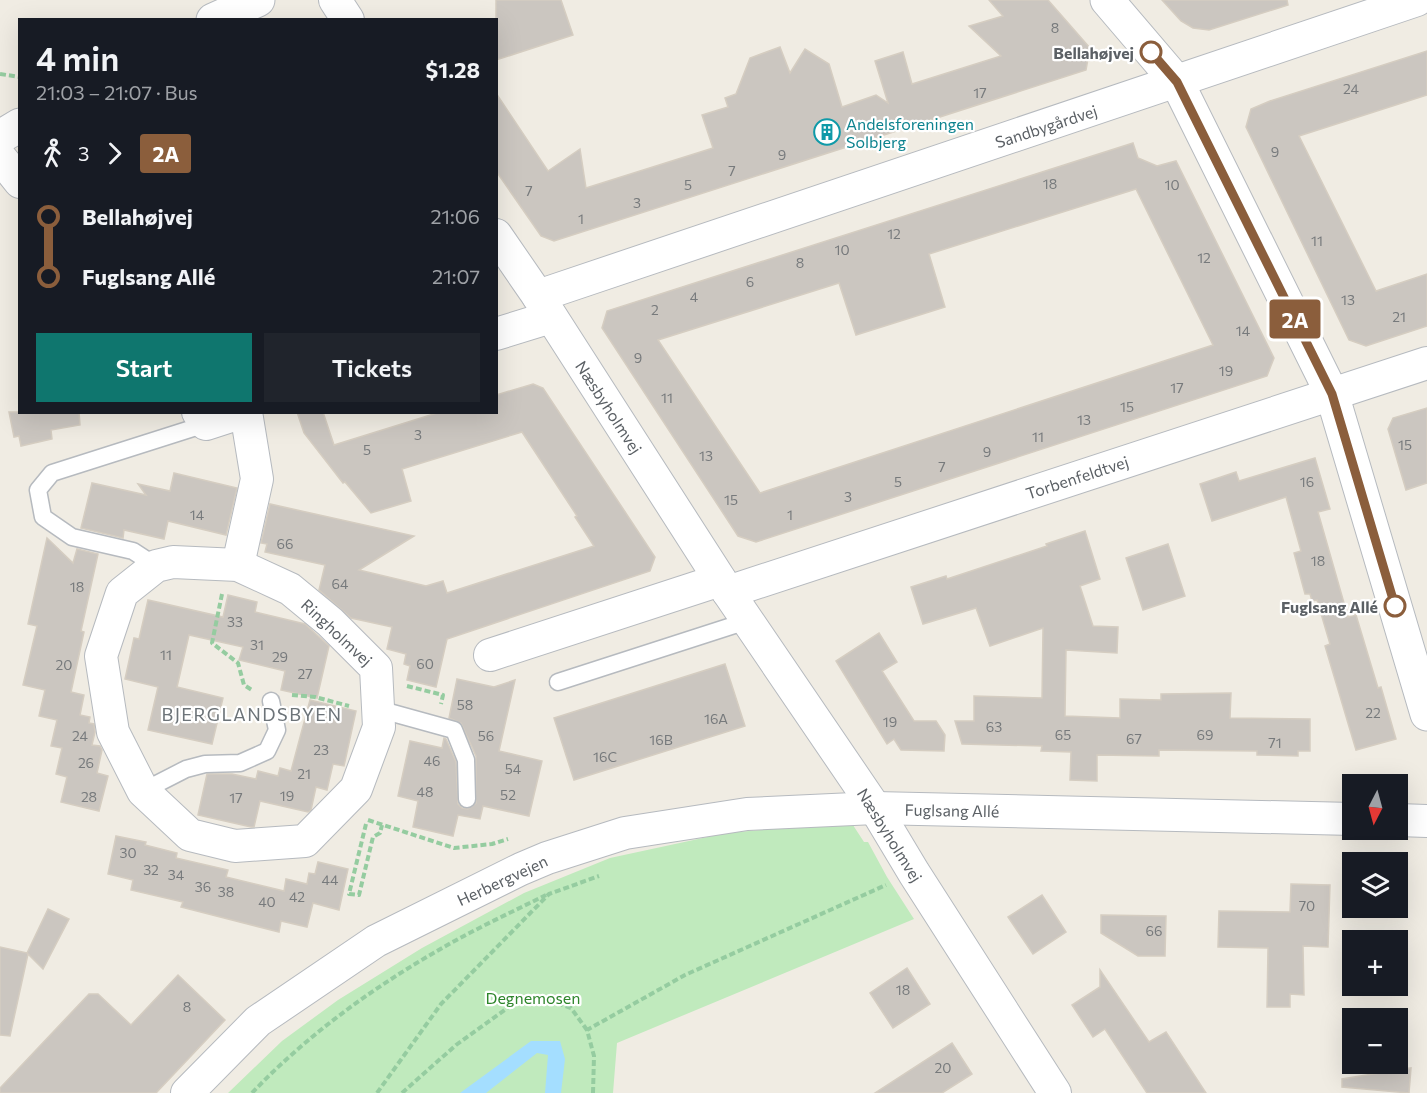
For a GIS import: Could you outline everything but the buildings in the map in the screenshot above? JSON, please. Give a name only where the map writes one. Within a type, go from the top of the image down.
[{"type":"street","points":[[218,18],[258,0]]},
{"type":"street","points":[[334,0],[347,18]]},
{"type":"street","points":[[1107,0],[1177,82],[1332,394],[1427,714]]},
{"type":"street","name":"Sandbygårdvej","points":[[545,306],[1177,82],[1417,0]]},
{"type":"street","points":[[0,137],[18,126]]},
{"type":"street","points":[[0,157],[18,180]]},
{"type":"street","name":"Næsbyholmvej","points":[[498,238],[545,306],[747,621],[875,808],[1055,1093]]},
{"type":"street","points":[[498,333],[545,306]]},
{"type":"street","name":"Torbenfeldtvej","points":[[724,586],[1427,363]]},
{"type":"street","points":[[202,418],[231,414]]},
{"type":"street","points":[[238,565],[257,479],[245,414]]},
{"type":"street","name":"Ringholmvej","points":[[173,562],[238,565],[290,589],[330,622],[376,668],[379,727],[356,789],[305,841],[235,846],[190,835],[143,791],[113,732],[101,656],[122,594],[156,566],[173,562]]},
{"type":"street","points":[[490,656],[724,586]]},
{"type":"street","name":"Fuglsang Allé","points":[[875,808],[1342,819]]},
{"type":"street","name":"Herbergvejen","points":[[187,1093],[258,1021],[376,941],[547,858],[625,833],[747,814],[875,808]]},
{"type":"street","points":[[1408,820],[1427,821]]},
{"type":"lane","points":[[156,566],[133,551],[72,537],[43,518],[38,490],[52,473],[202,418]]},
{"type":"lane","points":[[558,682],[747,621]]},
{"type":"lane","points":[[143,791],[186,769],[205,764],[240,763],[267,751],[277,730],[271,701]]},
{"type":"lane","points":[[378,709],[454,730],[466,760],[467,799]]},
{"type":"path","points":[[0,74],[18,77]]},
{"type":"path","points":[[222,593],[212,644],[238,663],[244,685],[271,701]]},
{"type":"path","points":[[315,697],[342,705]]},
{"type":"path","points":[[382,825],[380,833],[373,837],[359,895],[349,894],[367,820],[454,848],[492,844],[523,836],[547,858]]},
{"type":"path","points":[[587,1030],[685,975],[914,873]]},
{"type":"path","points":[[252,1093],[280,1064],[357,1002],[444,947],[549,894],[605,874]]},
{"type":"path","points":[[377,1093],[441,1004],[549,894]]},
{"type":"path","points":[[402,1093],[456,1045],[520,999],[546,999],[571,1008],[587,1030],[594,1056],[592,1093]]},
{"type":"green space","name":"Degnemosen","points":[[851,822],[864,842],[868,842],[914,919],[617,1043],[613,1093],[228,1093],[282,1041],[338,1000],[422,948],[524,893],[610,858],[726,833]]},
{"type":"water","name":"Degnemosen","points":[[531,1041],[560,1041],[565,1059],[561,1093],[545,1093],[548,1055],[537,1053],[486,1093],[460,1093]]},
{"type":"bus line","name":"2A","points":[[1151,52],[1177,82],[1332,394],[1395,606]]},
{"type":"place","name":"Bellahøjvej","points":[[1151,52]]},
{"type":"place","name":"Andelsforeningen Solbjerg","points":[[827,132]]},
{"type":"place","name":"Fuglsang Allé","points":[[1395,606]]},
{"type":"district","name":"BJERGLANDSBYEN","points":[[252,714]]}]
